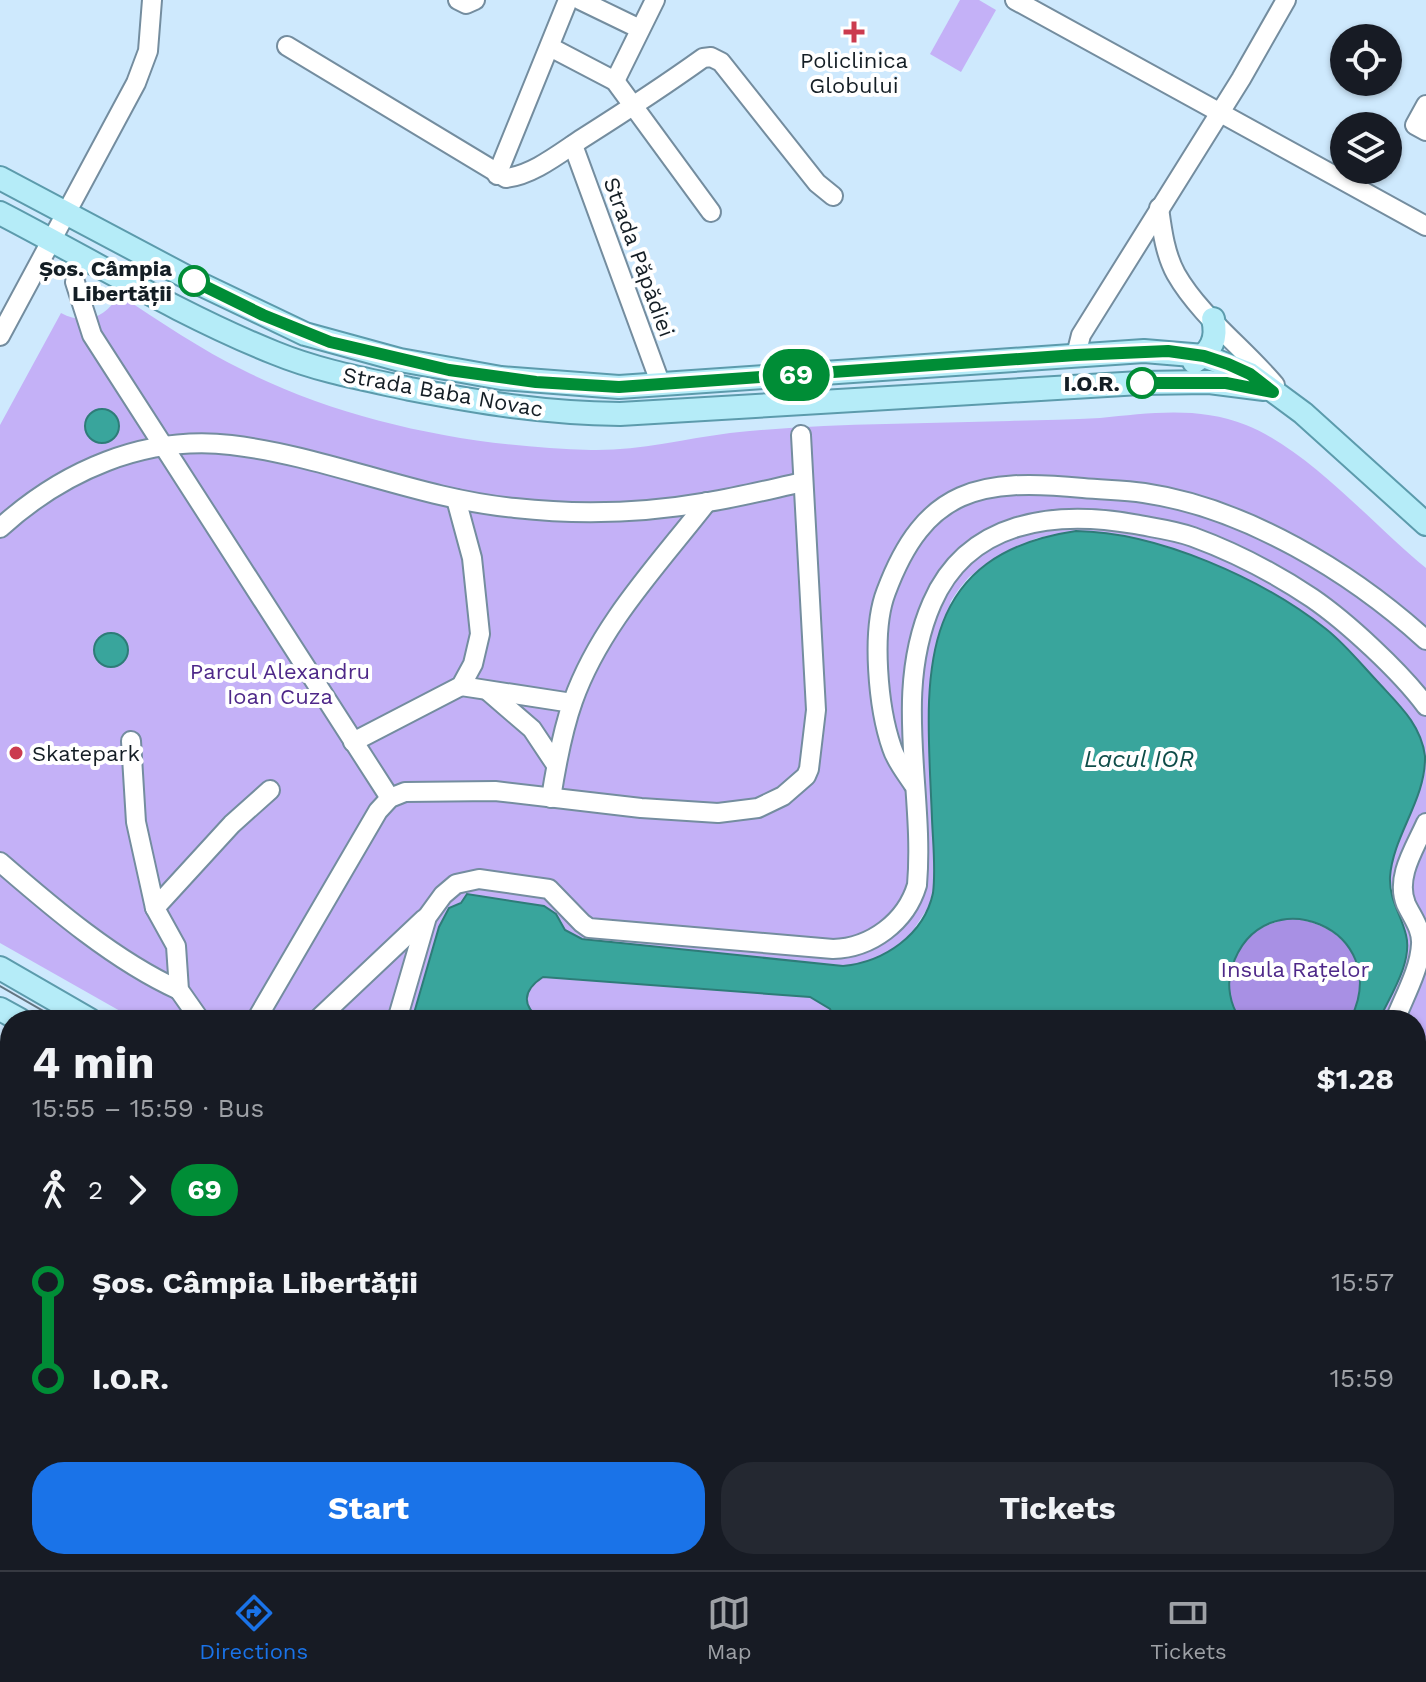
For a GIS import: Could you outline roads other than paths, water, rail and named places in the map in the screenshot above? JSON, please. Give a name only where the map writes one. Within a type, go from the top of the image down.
[{"type":"main road","name":"Strada Baba Novac","points":[[0,178],[250,309],[330,342],[400,360],[501,378],[579,386],[661,385],[1168,351],[1204,356],[1240,369],[1281,396]]},
{"type":"main road","name":"Strada Baba Novac","points":[[0,213],[227,332],[278,354],[362,380],[496,406],[620,414],[1120,384],[1209,382],[1245,385],[1281,396]]},
{"type":"main road","points":[[1120,384],[1165,375],[1204,356],[1215,337],[1213,319]]},
{"type":"main road","points":[[1281,396],[1426,524]]},
{"type":"main road","points":[[0,968],[73,1010]]},
{"type":"street","points":[[0,336],[142,67],[148,51],[152,0]]},
{"type":"street","points":[[458,0],[466,4],[475,0]]},
{"type":"street","points":[[497,175],[568,0]]},
{"type":"street","points":[[580,0],[640,29]]},
{"type":"street","points":[[615,81],[655,0]]},
{"type":"street","points":[[1015,0],[1426,226]]},
{"type":"street","points":[[1076,355],[1081,335],[1286,0]]},
{"type":"street","points":[[287,46],[506,178],[543,163],[633,107],[703,58],[711,57],[721,62],[817,183],[833,196]]},
{"type":"street","points":[[550,47],[615,81],[711,212]]},
{"type":"street","points":[[1421,128],[1426,105]]},
{"type":"street","name":"Strada Păpădiei","points":[[573,145],[661,385]]},
{"type":"street","points":[[1159,208],[1166,246],[1175,272],[1281,396]]},
{"type":"street","points":[[75,282],[92,335],[390,798]]},
{"type":"street","points":[[262,1010],[370,825],[390,798],[405,792],[495,791],[641,808],[718,813],[758,808],[783,796],[806,776],[816,710],[801,435]]},
{"type":"street","points":[[0,528],[65,479],[101,462],[163,445],[232,445],[456,499],[514,508],[601,512],[707,502],[803,482]]},
{"type":"street","points":[[915,787],[892,750],[885,723],[879,651],[881,606],[896,564],[920,527],[951,503],[993,485],[1044,483],[1144,493],[1218,512],[1301,551],[1352,581],[1396,613],[1426,640]]},
{"type":"street","points":[[353,742],[461,686],[473,664],[480,634],[472,558],[456,499]]},
{"type":"street","points":[[551,798],[572,703],[587,669],[626,603],[707,502]]},
{"type":"street","points":[[328,1010],[427,917],[449,888],[479,879],[549,889],[589,928],[833,949],[851,948],[871,940],[892,925],[913,898],[918,872],[910,727],[912,689],[923,628],[932,602],[946,579],[971,550],[1011,529],[1055,518],[1094,518],[1191,536],[1260,568],[1309,596],[1339,618],[1426,706]]},
{"type":"street","points":[[461,686],[572,703]]},
{"type":"street","points":[[489,692],[532,729],[556,765]]},
{"type":"street","points":[[131,741],[136,822],[155,908],[176,946],[179,990]]},
{"type":"street","points":[[155,908],[232,824],[270,790]]},
{"type":"street","points":[[1399,1010],[1421,943],[1420,932],[1404,897],[1403,877],[1426,823]]},
{"type":"street","points":[[0,862],[116,953],[179,990],[193,1010]]},
{"type":"street","points":[[400,1010],[427,917]]},
{"type":"street","points":[[1403,1000],[1426,981]]},
{"type":"water","points":[[102,409],[114,414],[119,426],[114,438],[102,443],[90,438],[85,426],[90,414]]},
{"type":"water","name":"Lacul IOR","points":[[1076,531],[1108,533],[1175,549],[1241,576],[1301,610],[1326,629],[1400,706],[1419,734],[1425,756],[1420,788],[1392,862],[1390,885],[1407,945],[1399,979],[1384,1010],[1353,1010],[1360,988],[1356,960],[1341,939],[1320,924],[1295,919],[1270,923],[1248,939],[1232,967],[1229,980],[1235,1010],[830,1010],[810,997],[543,977],[528,993],[530,1010],[415,1010],[439,927],[449,908],[461,903],[467,894],[544,906],[556,914],[565,930],[582,939],[843,966],[873,959],[900,944],[921,922],[933,893],[929,722],[931,676],[939,635],[955,598],[982,568],[1021,545]]},
{"type":"water","points":[[111,633],[123,638],[128,650],[123,662],[111,667],[99,662],[94,650],[99,638]]},
{"type":"tram line","points":[[0,986],[42,1010]]},
{"type":"place","name":"Policlinica Globului","points":[[854,32]]},
{"type":"place","name":"Șos. Câmpia Libertății","points":[[194,281]]},
{"type":"place","name":"I.O.R.","points":[[1142,383]]},
{"type":"place","name":"Skatepark","points":[[16,753]]},
{"type":"park label","name":"Parcul Alexandru Ioan Cuza","points":[[280,684]]},
{"type":"park label","name":"Insula Rațelor","points":[[1295,969]]}]
